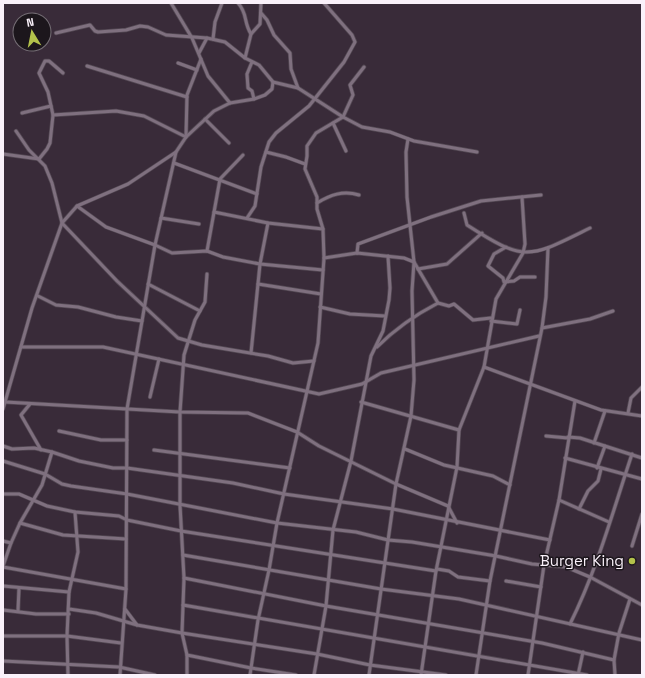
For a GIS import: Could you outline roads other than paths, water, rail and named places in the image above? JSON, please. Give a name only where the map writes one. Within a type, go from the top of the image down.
[{"type":"street","points":[[171,3],[192,38],[208,76],[230,103]]},
{"type":"street","points":[[214,39],[215,22],[222,3]]},
{"type":"street","points":[[238,3],[244,10],[244,22],[251,34]]},
{"type":"street","points":[[245,58],[251,34],[260,24],[262,13],[261,3]]},
{"type":"street","points":[[247,218],[255,206],[261,167],[269,142],[315,99],[344,62],[355,42],[352,35],[324,3]]},
{"type":"street","points":[[262,13],[268,20],[274,35],[290,53],[291,68],[298,88]]},
{"type":"street","points":[[56,33],[90,25],[95,31],[98,32],[126,30],[140,26],[148,27],[166,35],[207,38],[226,42],[245,58],[259,65],[273,82],[298,88],[343,117],[362,127],[390,132],[408,139],[477,152]]},
{"type":"street","points":[[199,53],[207,38]]},
{"type":"street","points":[[186,137],[187,98],[201,58]]},
{"type":"street","points":[[39,159],[50,143],[53,114],[48,92],[40,78],[40,70],[45,61],[50,61],[63,73]]},
{"type":"street","points":[[252,62],[247,74],[248,88],[252,91],[254,99]]},
{"type":"street","points":[[178,63],[197,70]]},
{"type":"street","points":[[87,66],[187,98]]},
{"type":"street","points":[[250,675],[258,620],[270,570],[277,523],[318,343],[324,258],[323,229],[317,209],[316,196],[304,169],[307,156],[306,146],[310,138],[343,117],[353,95],[351,82],[364,67]]},
{"type":"street","points":[[3,409],[21,347],[62,223],[77,206],[128,184],[176,152],[186,137],[214,111],[230,103],[254,99],[269,92],[273,82]]},
{"type":"street","points":[[22,113],[51,106]]},
{"type":"street","points":[[53,114],[116,111],[144,116],[186,137]]},
{"type":"street","points":[[205,119],[228,143]]},
{"type":"street","points":[[333,123],[346,151]]},
{"type":"street","points":[[16,131],[29,150],[45,166],[52,183],[62,223],[144,307],[178,338],[188,342],[251,353],[293,363],[314,361]]},
{"type":"street","points":[[369,675],[396,484],[405,449],[411,416],[414,365],[412,291],[414,262],[407,197],[406,152],[408,139]]},
{"type":"street","points":[[120,675],[120,643],[125,620],[126,589],[127,409],[155,245],[176,152]]},
{"type":"street","points":[[266,152],[305,164]]},
{"type":"street","points":[[3,154],[39,159]]},
{"type":"street","points":[[207,251],[220,179],[243,155]]},
{"type":"street","points":[[174,163],[257,194]]},
{"type":"street","points":[[317,203],[325,198],[343,192],[359,195]]},
{"type":"street","points":[[357,253],[358,244],[481,201],[541,195]]},
{"type":"street","points":[[421,673],[430,623],[436,570],[457,467],[459,430],[484,367],[491,320],[496,299],[504,282],[523,253],[525,244],[522,197]]},
{"type":"street","points":[[77,206],[106,227],[155,245],[172,253],[207,251],[223,257],[260,264],[323,270]]},
{"type":"street","points":[[214,212],[268,223],[323,229]]},
{"type":"street","points":[[464,212],[467,225],[482,233],[495,243],[523,253],[548,248],[590,228]]},
{"type":"street","points":[[161,218],[199,224]]},
{"type":"street","points":[[251,353],[260,264],[268,223]]},
{"type":"street","points":[[418,269],[446,264],[482,233]]},
{"type":"street","points":[[504,282],[503,278],[488,266],[494,254],[506,247]]},
{"type":"street","points":[[476,675],[480,657],[490,581],[539,336],[542,328],[546,297],[548,248]]},
{"type":"street","points":[[324,258],[357,253],[404,258],[414,262],[438,303],[449,306],[454,304],[473,320],[491,320],[517,324],[520,310]]},
{"type":"street","points":[[314,675],[326,606],[333,530],[351,461],[371,356],[383,330],[390,288],[388,256]]},
{"type":"street","points":[[187,675],[187,655],[182,633],[184,578],[180,504],[180,412],[184,355],[206,298],[207,274]]},
{"type":"street","points":[[504,282],[514,281],[520,276],[535,276]]},
{"type":"street","points":[[148,284],[200,311]]},
{"type":"street","points":[[258,284],[321,294]]},
{"type":"street","points":[[38,296],[53,305],[78,307],[116,317],[142,321]]},
{"type":"street","points":[[376,348],[397,328],[438,303]]},
{"type":"street","points":[[320,307],[350,314],[385,316]]},
{"type":"street","points":[[542,328],[590,319],[613,311]]},
{"type":"street","points":[[21,347],[104,347],[319,394],[329,393],[366,382],[381,373],[539,336]]},
{"type":"street","points":[[150,397],[159,360]]},
{"type":"street","points":[[484,367],[605,411],[642,416]]},
{"type":"street","points":[[628,413],[631,398],[642,387]]},
{"type":"street","points":[[528,675],[544,565],[559,500],[575,401]]},
{"type":"street","points":[[5,402],[180,412],[248,413],[297,432],[319,446],[396,484],[448,506],[457,523]]},
{"type":"street","points":[[362,402],[459,430]]},
{"type":"street","points":[[30,404],[21,415],[41,450]]},
{"type":"street","points":[[594,443],[605,411]]},
{"type":"street","points":[[59,431],[100,440],[127,440]]},
{"type":"street","points":[[546,436],[568,437],[594,443],[642,458]]},
{"type":"street","points":[[3,446],[12,449],[52,452],[79,461],[113,468],[127,468],[233,483],[284,494],[393,509],[457,523],[550,540]]},
{"type":"street","points":[[579,509],[588,491],[598,481],[599,468],[604,446]]},
{"type":"street","points":[[405,449],[444,465],[493,476],[510,485]]},
{"type":"street","points":[[154,450],[290,468]]},
{"type":"street","points":[[52,452],[40,489],[33,498],[20,523],[3,566],[126,589]]},
{"type":"street","points":[[570,624],[590,577],[632,454]]},
{"type":"street","points":[[565,458],[642,479]]},
{"type":"street","points":[[3,461],[45,474],[62,484],[71,486],[127,494],[277,523],[356,532],[388,540],[496,556],[532,564],[566,567],[590,577],[642,605]]},
{"type":"street","points":[[3,494],[19,494],[33,498],[47,506],[75,512],[118,516],[127,520],[181,531],[273,547],[384,562],[392,565],[449,571],[458,577],[490,581]]},
{"type":"street","points":[[559,500],[609,522]]},
{"type":"street","points":[[68,675],[67,636],[69,592],[78,552],[75,512]]},
{"type":"street","points":[[632,546],[642,514]]},
{"type":"street","points":[[20,523],[63,535],[126,538]]},
{"type":"street","points":[[3,541],[11,543]]},
{"type":"street","points":[[183,555],[380,589],[453,598],[570,624],[619,633],[642,640]]},
{"type":"street","points":[[184,578],[326,606],[483,632],[583,652],[614,660]]},
{"type":"street","points":[[506,581],[541,587]]},
{"type":"street","points":[[3,586],[69,592]]},
{"type":"street","points":[[18,611],[19,588]]},
{"type":"street","points":[[615,675],[614,660],[619,633],[630,599]]},
{"type":"street","points":[[183,605],[258,620],[375,638],[587,675]]},
{"type":"street","points":[[69,609],[125,620],[137,625],[182,633],[317,654],[370,665],[421,673],[446,675]]},
{"type":"street","points":[[125,609],[137,625]]},
{"type":"street","points":[[3,610],[36,614],[69,614]]},
{"type":"street","points":[[3,636],[67,636],[120,643]]},
{"type":"street","points":[[578,674],[583,652]]},
{"type":"street","points":[[187,655],[251,668],[296,675]]},
{"type":"street","points":[[3,661],[119,667],[155,675]]},
{"type":"place","name":"Burger King","points":[[632,561]]}]
